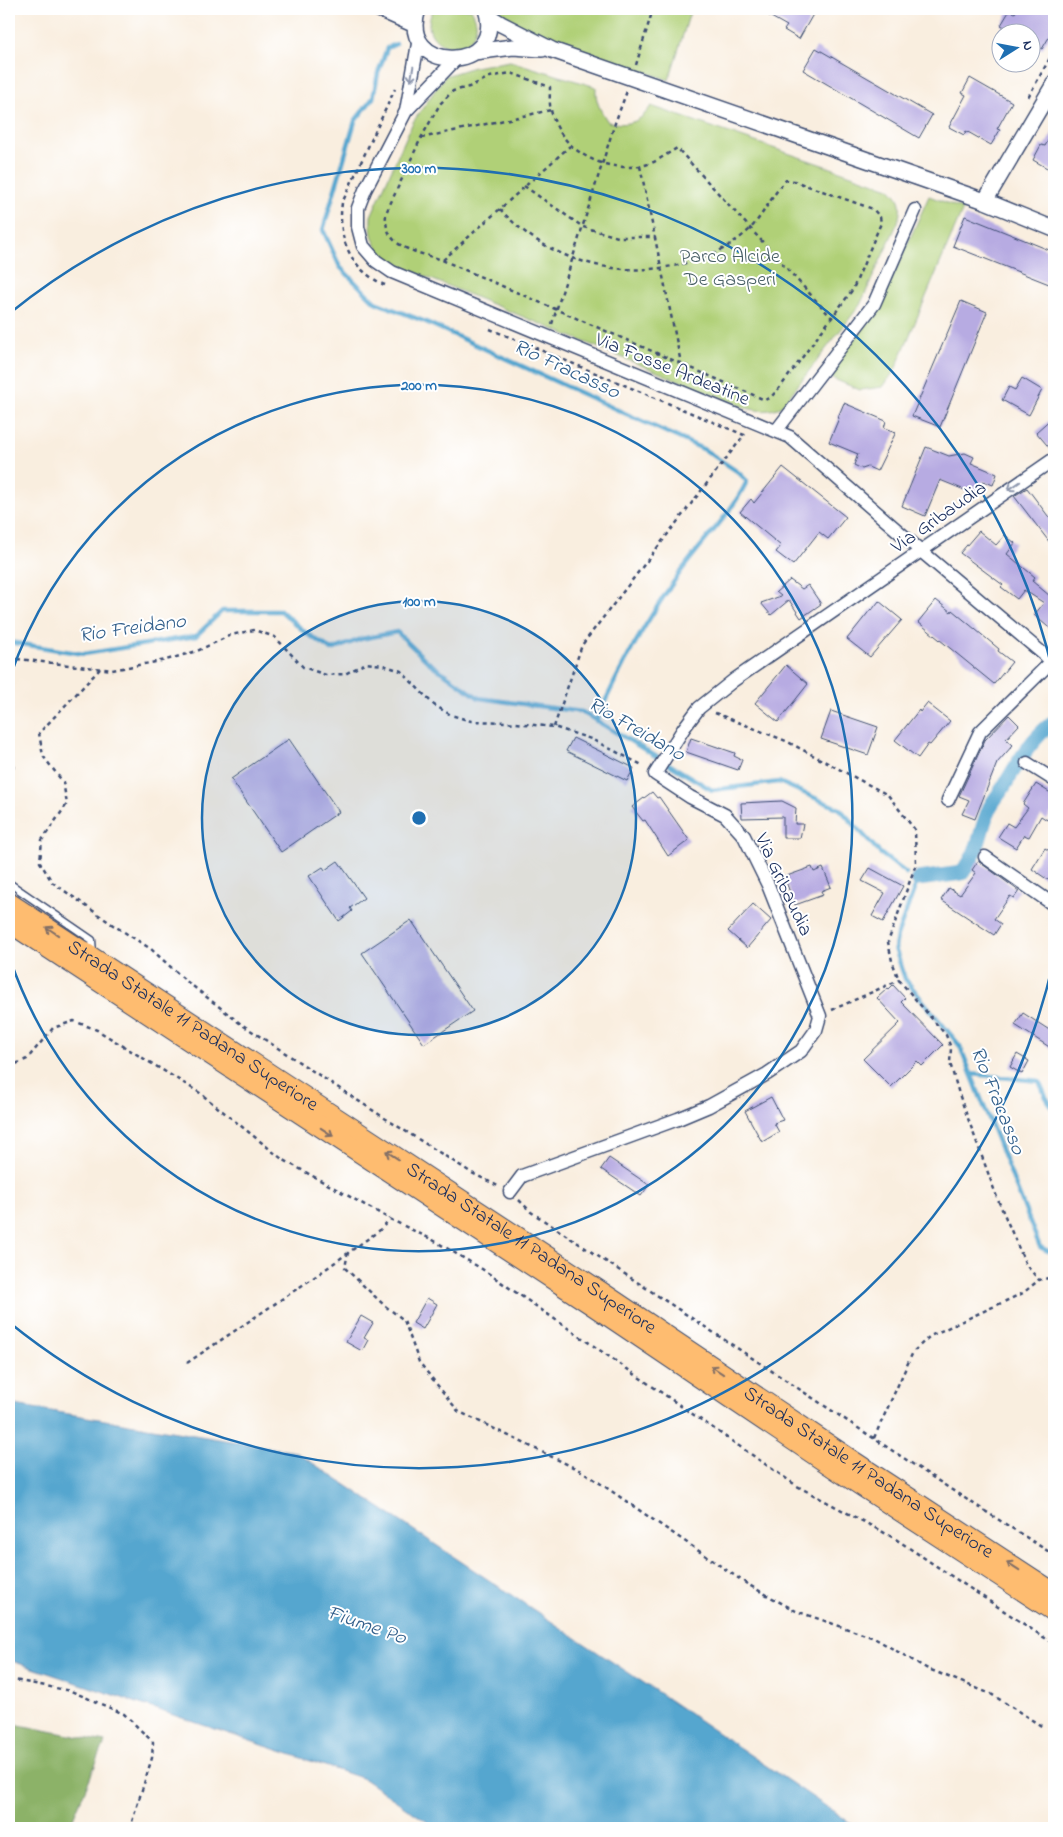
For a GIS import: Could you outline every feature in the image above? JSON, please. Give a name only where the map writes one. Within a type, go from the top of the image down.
[{"type":"highway","name":"Strada Statale 11 Padana Superiore","points":[[9,903],[601,1292],[843,1455],[1054,1593]]},
{"type":"highway","name":"Strada Statale 11 Padana Superiore","points":[[9,922],[1054,1611]]},
{"type":"street","points":[[379,9],[417,32],[431,53],[446,59],[466,57],[474,52],[486,36],[487,12]]},
{"type":"street","points":[[417,32],[418,9]]},
{"type":"street","points":[[487,12],[501,24],[552,50],[985,201],[1054,229]]},
{"type":"street","name":"Via Fosse Ardeatine","points":[[406,111],[417,32]]},
{"type":"street","points":[[474,52],[513,46],[552,50]]},
{"type":"street","name":"Via Fosse Ardeatine","points":[[456,59],[406,111],[365,190],[358,208],[358,227],[364,246],[376,261],[392,272],[790,437],[920,551],[1053,662]]},
{"type":"street","points":[[985,201],[1054,84]]},
{"type":"street","points":[[776,431],[874,304],[915,210]]},
{"type":"street","name":"Via Gribaudia","points":[[820,1016],[768,885],[744,836],[725,815],[690,797],[657,770],[699,708],[734,680],[1054,459]]},
{"type":"street","points":[[948,800],[980,732],[1053,662]]},
{"type":"street","points":[[1027,763],[1054,780]]},
{"type":"street","points":[[985,857],[1054,905]]},
{"type":"street","points":[[510,1192],[522,1176],[678,1119],[709,1106],[767,1074],[800,1051],[816,1030],[820,1016]]},
{"type":"lane","points":[[9,761],[9,769]]},
{"type":"lane","points":[[9,884],[92,940],[94,959]]},
{"type":"path","points":[[645,33],[653,9]]},
{"type":"path","points":[[500,209],[510,221],[527,234],[572,258],[601,266],[631,270],[684,264],[730,245],[750,229],[786,180],[794,181],[873,209],[880,217],[881,223],[853,289],[781,386],[772,396],[765,400],[442,260],[398,244],[392,239],[388,231],[386,213],[421,138],[440,104],[454,91],[470,87],[490,77],[511,73],[550,87],[551,110],[558,128],[570,146],[586,157],[618,167],[640,166],[655,161],[676,148],[750,229],[831,317]]},
{"type":"path","points":[[391,287],[368,275],[351,259],[344,241],[340,219],[342,203],[399,81]]},
{"type":"path","points":[[421,138],[551,110]]},
{"type":"path","points":[[548,337],[615,123]]},
{"type":"path","points":[[442,260],[570,146]]},
{"type":"path","points":[[640,166],[681,363]]},
{"type":"path","points":[[524,186],[583,228],[618,237],[655,237]]},
{"type":"path","points":[[490,329],[744,435],[582,645],[554,727]]},
{"type":"path","points":[[9,658],[112,670],[197,652],[231,635],[254,630],[275,637],[303,667],[326,675],[345,674],[366,664],[383,665],[401,670],[434,705],[450,715],[471,721],[506,722],[554,727],[591,739],[657,770]]},
{"type":"path","points":[[100,669],[39,733],[43,756],[62,782],[67,804],[42,840],[40,862],[52,882],[150,949],[185,980],[241,1024],[472,1172],[510,1192],[531,1212],[874,1439],[1054,1555]]},
{"type":"path","points":[[699,708],[786,741],[888,795],[915,830],[916,864],[888,942],[899,980],[946,1035],[951,1048],[950,1063],[959,1094],[998,1200],[1026,1265],[1039,1280]]},
{"type":"path","points":[[820,1016],[899,980]]},
{"type":"path","points":[[9,1067],[27,1059],[53,1028],[74,1022],[97,1030],[200,1093],[282,1159],[390,1219],[433,1240],[482,1270],[797,1486],[894,1538],[1054,1644]]},
{"type":"path","points":[[187,1363],[380,1230],[390,1219]]},
{"type":"path","points":[[348,1252],[345,1268],[385,1306],[404,1320],[419,1362],[458,1411],[586,1474],[746,1584],[788,1607],[874,1638],[926,1668],[991,1694],[1044,1727]]},
{"type":"path","points":[[874,1439],[913,1352],[930,1336],[1022,1293],[1039,1280],[1054,1277]]},
{"type":"path","points":[[9,1679],[70,1691],[124,1714],[153,1742],[152,1758],[130,1828]]},
{"type":"green space","points":[[434,9],[471,9],[476,25],[470,41],[461,46],[452,47],[443,45],[435,39],[430,31],[429,21]]},
{"type":"green space","points":[[492,9],[691,9],[669,80],[514,28]]},
{"type":"green space","name":"Parco Alcide De Gasperi","points":[[510,61],[596,87],[596,97],[608,122],[622,124],[633,122],[647,112],[651,106],[889,188],[899,199],[900,211],[898,222],[860,305],[781,407],[760,410],[738,405],[387,261],[374,240],[371,230],[371,216],[413,122],[445,76],[474,67]]},
{"type":"green space","points":[[929,196],[963,209],[895,370],[883,387],[860,390],[829,377],[835,363],[879,307]]},
{"type":"green space","points":[[9,1723],[105,1742],[69,1828],[9,1828]]},
{"type":"water","name":"Fiume Po","points":[[9,1404],[296,1452],[647,1685],[858,1828],[436,1828],[364,1779],[9,1660]]},
{"type":"building","points":[[757,9],[816,9],[799,39],[784,30],[787,26]]},
{"type":"building","points":[[1017,9],[1054,9],[1054,29],[1042,49],[1040,48],[1040,22],[1003,22],[1010,10],[1015,13]]},
{"type":"building","points":[[816,48],[932,115],[919,138],[803,70]]},
{"type":"building","points":[[970,78],[1012,102],[997,129],[1000,130],[991,145],[966,131],[964,135],[949,127],[966,95],[962,93]]},
{"type":"building","points":[[1054,130],[1054,172],[1033,160],[1041,145],[1045,146]]},
{"type":"building","points":[[965,216],[1054,252],[1054,286],[953,246]]},
{"type":"building","points":[[961,301],[987,312],[940,427],[912,416]]},
{"type":"building","points":[[1022,378],[1042,390],[1029,415],[1002,400],[1009,387],[1015,390]]},
{"type":"building","points":[[844,403],[886,421],[884,428],[896,432],[877,471],[868,467],[862,469],[854,465],[858,454],[829,442]]},
{"type":"building","points":[[1054,416],[1054,451],[1052,451],[1036,432]]},
{"type":"building","points":[[926,447],[949,456],[965,453],[974,457],[971,463],[997,474],[993,485],[983,481],[977,495],[940,480],[925,516],[902,506]]},
{"type":"building","points":[[783,467],[846,517],[828,539],[819,532],[793,565],[776,552],[781,546],[740,512],[751,499],[754,503]]},
{"type":"building","points":[[1027,488],[1054,524],[1054,548],[1014,496]]},
{"type":"building","points":[[979,531],[996,545],[1005,535],[1015,543],[1007,554],[1035,577],[1032,581],[1050,596],[1054,590],[1054,632],[1034,615],[1044,603],[1024,590],[1017,599],[1001,587],[1003,585],[960,553]]},
{"type":"building","points":[[790,580],[802,589],[808,585],[821,604],[801,618],[789,600],[771,615],[761,603],[781,596],[776,592]]},
{"type":"building","points":[[936,600],[951,612],[952,610],[1012,662],[994,684],[918,622]]},
{"type":"building","points":[[879,601],[902,620],[870,657],[847,639]]},
{"type":"building","points":[[786,665],[808,684],[778,722],[755,703]]},
{"type":"building","points":[[927,703],[950,721],[930,745],[928,744],[918,758],[895,740]]},
{"type":"building","points":[[831,711],[878,727],[868,755],[821,739]]},
{"type":"building","points":[[1009,715],[1019,725],[1006,739],[1013,745],[997,763],[975,819],[962,814],[969,800],[959,796],[985,740]]},
{"type":"building","points":[[573,738],[634,768],[627,781],[566,751]]},
{"type":"building","points":[[691,738],[735,753],[734,756],[742,760],[738,770],[686,752]]},
{"type":"building","points":[[289,739],[339,812],[281,852],[231,779]]},
{"type":"building","points":[[1036,784],[1054,795],[1054,809],[1047,820],[1041,816],[1029,837],[1024,835],[1016,848],[998,837],[1007,823],[1014,827],[1028,808],[1023,804]]},
{"type":"building","points":[[652,792],[657,798],[659,797],[689,840],[668,856],[645,820],[643,821],[632,807]]},
{"type":"building","points":[[782,801],[796,808],[795,824],[803,824],[800,838],[783,838],[783,817],[742,818],[741,803]]},
{"type":"building","points":[[1045,848],[1054,854],[1054,884],[1032,869]]},
{"type":"building","points":[[338,861],[364,898],[350,908],[352,911],[339,921],[309,876],[323,867],[325,870]]},
{"type":"building","points":[[978,861],[1019,891],[1014,898],[1010,896],[994,919],[1001,924],[994,935],[941,900],[949,888],[960,895],[976,873],[972,870]]},
{"type":"building","points":[[812,867],[814,872],[823,868],[831,887],[821,891],[823,895],[795,905],[784,877]]},
{"type":"building","points":[[870,868],[903,886],[883,922],[872,916],[885,893],[862,881]]},
{"type":"building","points":[[753,904],[771,920],[747,948],[728,931]]},
{"type":"building","points":[[411,920],[473,1011],[424,1044],[362,953]]},
{"type":"building","points":[[893,985],[905,998],[901,1002],[943,1045],[922,1066],[917,1061],[891,1087],[863,1059],[900,1023],[877,998]]},
{"type":"building","points":[[1023,1013],[1054,1033],[1054,1050],[1015,1025]]},
{"type":"building","points":[[1017,1054],[1029,1061],[1022,1074],[1010,1067]]},
{"type":"building","points":[[771,1097],[783,1120],[774,1123],[779,1132],[762,1142],[745,1111]]},
{"type":"building","points":[[609,1158],[649,1185],[641,1196],[601,1169]]},
{"type":"building","points":[[427,1298],[437,1304],[423,1329],[413,1323]]},
{"type":"building","points":[[361,1316],[373,1323],[364,1338],[368,1340],[362,1351],[346,1342]]},
{"type":"waterway","name":"Rio Fracasso","points":[[396,44],[387,48],[378,73],[373,98],[355,121],[323,230],[340,267],[375,302],[426,322],[705,450],[738,472],[747,481],[732,507],[686,565],[654,611],[623,665],[596,721]]},
{"type":"waterway","name":"Rio Freidano","points":[[9,642],[84,654],[196,636],[222,611],[281,611],[306,633],[332,650],[361,639],[397,632],[428,662],[479,698],[582,712],[712,790],[779,782],[840,809],[880,853],[906,873]]},
{"type":"waterway","points":[[918,879],[962,873],[973,856],[986,816],[992,804],[1031,744],[1054,722]]},
{"type":"waterway","name":"Rio Fracasso","points":[[918,879],[897,936],[895,948],[905,979],[960,1046],[1040,1247],[1048,1251],[1054,1251]]},
{"type":"waterway","points":[[971,1074],[1039,1081],[1054,1110]]}]
